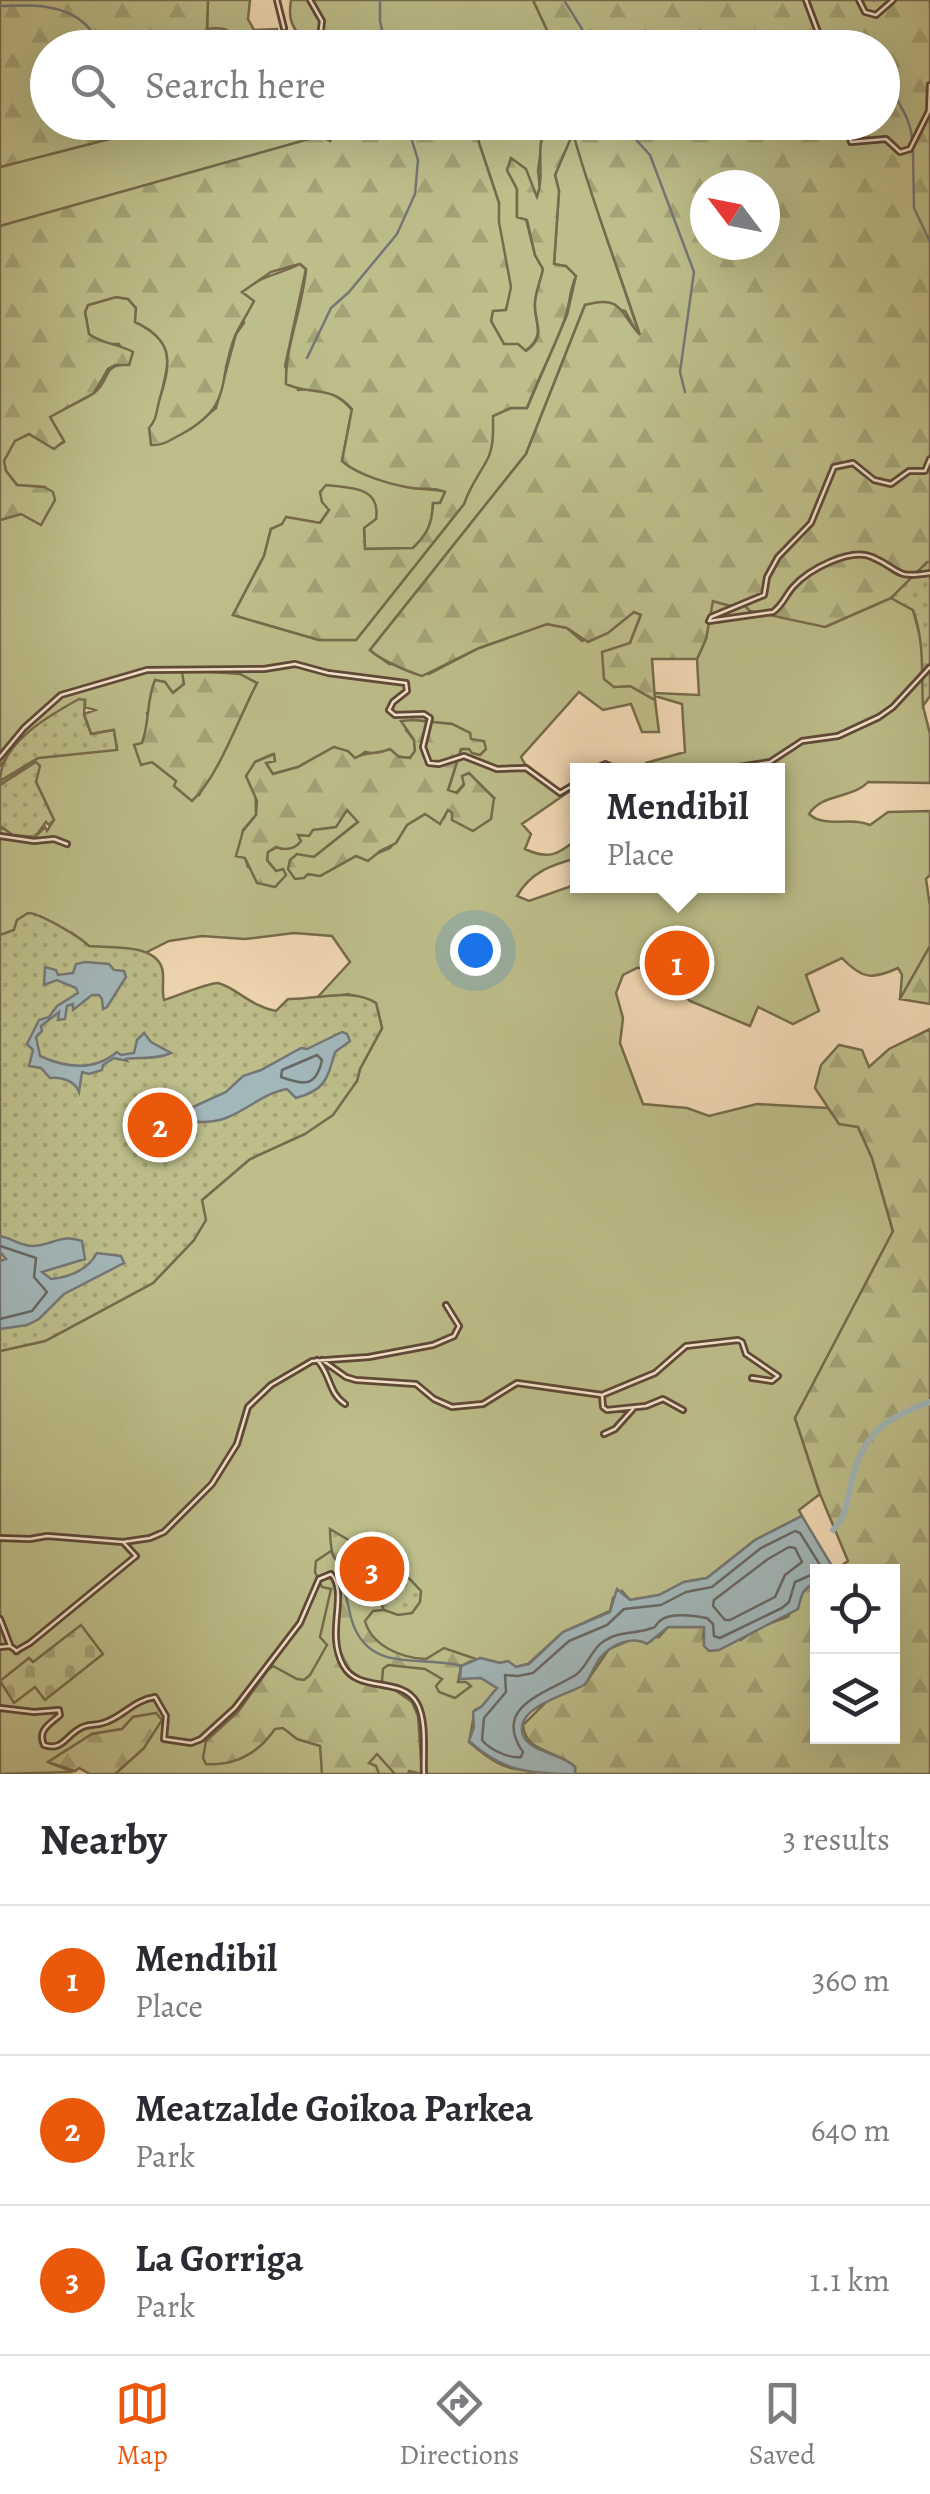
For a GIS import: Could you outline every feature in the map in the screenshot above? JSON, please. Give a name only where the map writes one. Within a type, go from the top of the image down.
[{"type":"street","points":[[276,0],[284,28]]},
{"type":"street","points":[[310,0],[322,21],[321,30]]},
{"type":"street","points":[[806,0],[817,30]]},
{"type":"street","points":[[859,0],[865,12],[876,15],[892,0]]},
{"type":"street","points":[[887,140],[900,152],[910,149],[919,138],[929,111],[930,86]]},
{"type":"street","points":[[850,140],[874,140]]},
{"type":"street","points":[[930,458],[925,471],[909,472],[892,484],[874,480],[853,463],[834,466],[811,523],[774,564],[764,595],[711,617],[709,622],[773,612],[782,606],[797,583],[850,555],[868,554],[906,576],[930,572]]},
{"type":"street","points":[[0,758],[24,728],[67,692],[147,670],[264,669],[295,664],[328,673],[406,682],[407,691],[389,710],[395,715],[424,714],[430,718],[423,747],[429,763],[464,756],[497,769],[526,768],[560,793],[570,787]]},
{"type":"street","points":[[764,763],[802,741],[838,736],[879,717],[930,667]]},
{"type":"street","points":[[0,836],[34,841],[54,839],[67,844]]},
{"type":"street","points":[[0,1538],[30,1540],[47,1536],[123,1542],[154,1537],[169,1527],[225,1466],[237,1444],[248,1407],[271,1385],[318,1359],[370,1358],[448,1340],[460,1326],[446,1305]]},
{"type":"street","points":[[318,1359],[356,1380],[416,1384],[452,1407],[484,1404],[516,1383],[602,1395],[654,1373],[690,1346],[740,1340],[750,1358],[778,1376],[772,1380],[752,1378]]},
{"type":"street","points":[[318,1359],[332,1392],[345,1404]]},
{"type":"street","points":[[602,1395],[605,1410],[634,1408],[663,1399],[683,1410]]},
{"type":"street","points":[[604,1434],[615,1429],[634,1408]]},
{"type":"street","points":[[16,1651],[136,1556],[123,1542]]},
{"type":"street","points":[[0,1708],[60,1710],[60,1716],[42,1736],[44,1745],[56,1747],[81,1727],[105,1723],[150,1697],[158,1701],[166,1716],[164,1739],[191,1743],[201,1739],[235,1708],[300,1623],[319,1579],[331,1574],[340,1591],[334,1629],[343,1666],[359,1680],[399,1688],[417,1703],[422,1717],[424,1774]]},
{"type":"street","points":[[0,1618],[10,1646],[19,1653],[26,1648]]},
{"type":"street","points":[[0,1647],[10,1646]]},
{"type":"green space","points":[[0,0],[208,0],[207,29],[226,30],[30,30],[30,140],[106,140],[0,167]]},
{"type":"green space","points":[[208,0],[250,0],[248,19],[254,30],[207,29]]},
{"type":"green space","points":[[291,0],[533,0],[547,30],[296,30],[290,17]]},
{"type":"green space","points":[[533,0],[930,0],[930,562],[891,598],[825,627],[750,611],[743,604],[738,608],[713,601],[706,639],[697,659],[652,659],[655,700],[630,686],[614,687],[604,679],[602,652],[630,643],[641,615],[634,612],[608,633],[588,642],[567,628],[547,624],[479,648],[422,676],[387,662],[370,650],[526,454],[585,305],[614,304],[640,335],[575,140],[900,140],[900,30],[547,30]]},
{"type":"green space","points":[[106,140],[306,140],[0,226],[0,167]]},
{"type":"green space","points":[[306,140],[479,140],[499,203],[511,287],[506,310],[493,311],[491,321],[504,344],[518,344],[526,351],[537,340],[535,300],[543,269],[535,255],[527,220],[517,217],[517,189],[507,170],[511,158],[526,169],[537,197],[541,140],[570,140],[555,175],[559,191],[554,264],[566,266],[576,276],[555,343],[527,408],[511,408],[493,416],[490,453],[464,504],[356,640],[319,640],[233,615],[264,556],[271,529],[286,517],[320,523],[329,510],[320,492],[326,485],[354,488],[374,500],[376,519],[364,528],[365,549],[413,548],[428,528],[433,503],[440,503],[445,492],[395,484],[348,466],[342,461],[352,409],[336,396],[286,384],[306,269],[300,264],[271,272],[242,292],[254,301],[235,336],[217,403],[197,424],[159,445],[151,445],[149,428],[166,373],[163,344],[135,322],[136,308],[128,299],[116,297],[88,305],[85,312],[89,334],[133,352],[129,365],[108,369],[94,393],[50,417],[64,441],[54,449],[29,434],[15,441],[4,461],[6,471],[17,485],[44,487],[53,492],[55,500],[41,525],[21,514],[0,520],[0,226]]},
{"type":"green space","points":[[479,140],[542,140],[536,198],[507,170],[517,189],[517,216],[526,219],[535,255],[543,269],[535,300],[538,334],[525,351],[504,344],[491,321],[499,203]]},
{"type":"green space","points":[[569,140],[576,140],[641,340],[625,311],[585,305],[526,454],[370,650],[389,664],[429,674],[479,648],[547,624],[567,628],[582,641],[634,612],[641,614],[630,643],[616,649],[614,687],[630,686],[655,700],[659,732],[642,732],[631,704],[603,710],[579,692],[521,757],[559,791],[570,785],[570,791],[522,824],[531,834],[525,849],[552,854],[570,844],[570,860],[542,871],[517,896],[529,901],[570,886],[570,893],[785,893],[785,763],[646,763],[685,752],[682,704],[655,693],[699,695],[697,659],[706,639],[712,601],[738,608],[743,604],[825,627],[891,598],[913,610],[924,651],[923,706],[930,734],[930,783],[868,782],[821,803],[809,814],[823,821],[870,825],[888,812],[930,811],[930,875],[926,879],[930,946],[900,999],[902,975],[898,968],[868,975],[842,958],[806,975],[819,1011],[793,1024],[758,1007],[750,1026],[690,1001],[653,967],[637,968],[623,975],[616,993],[623,1018],[620,1043],[643,1104],[687,1108],[709,1116],[757,1104],[828,1108],[839,1123],[858,1127],[872,1158],[893,1232],[795,1418],[820,1494],[799,1510],[802,1516],[755,1540],[707,1578],[684,1582],[659,1595],[630,1600],[622,1591],[613,1598],[610,1611],[563,1632],[528,1664],[515,1667],[508,1661],[480,1658],[470,1677],[481,1678],[497,1688],[475,1710],[469,1742],[499,1764],[535,1774],[115,1774],[144,1748],[156,1713],[133,1717],[122,1729],[92,1734],[50,1763],[73,1772],[0,1774],[0,1351],[45,1341],[153,1283],[194,1240],[202,1200],[250,1159],[305,1134],[357,1081],[382,1028],[376,1003],[348,994],[315,1000],[350,962],[332,936],[202,936],[169,941],[145,953],[88,946],[57,925],[17,920],[14,930],[0,935],[0,829],[35,837],[45,827],[47,831],[54,820],[36,782],[33,763],[0,785],[0,781],[38,758],[117,749],[113,730],[91,734],[84,714],[95,710],[85,707],[85,700],[37,726],[0,766],[0,520],[21,514],[44,487],[17,485],[3,461],[15,440],[29,434],[54,448],[64,442],[50,417],[94,393],[114,367],[129,364],[119,344],[102,344],[89,334],[85,312],[88,305],[116,297],[128,299],[136,308],[136,321],[162,341],[166,352],[157,419],[190,429],[216,408],[236,334],[244,323],[241,292],[300,264],[306,269],[285,366],[298,390],[328,392],[352,410],[342,461],[412,488],[446,491],[440,503],[433,504],[428,528],[413,548],[365,549],[364,528],[329,510],[320,523],[296,519],[271,529],[264,556],[233,615],[319,640],[356,640],[464,504],[487,453],[492,416],[511,408],[527,408],[567,315],[576,276],[554,264],[559,191],[555,175]],"holes":[[[198,671],[257,683],[199,795],[152,762],[142,743],[149,722],[147,713],[184,684],[183,672]],[[413,720],[452,724],[470,733],[469,749],[461,749],[448,791],[456,793],[464,784],[477,783],[494,798],[452,812],[447,810],[444,818],[425,814],[407,825],[390,848],[371,856],[356,856],[320,876],[308,874],[297,855],[314,857],[359,821],[347,810],[268,852],[267,860],[276,871],[248,867],[241,845],[243,830],[256,815],[255,762],[273,754],[266,763],[272,774],[298,767],[334,747],[355,759],[365,752],[410,758],[415,751],[414,740],[406,730]]]},
{"type":"green space","points":[[927,562],[930,696],[923,706],[917,622],[913,610],[891,598]]},
{"type":"green space","points":[[182,672],[240,674],[257,683],[220,762],[192,801],[174,786],[176,781],[152,762],[141,765],[134,745],[142,743],[155,680],[165,682],[173,693],[184,684]]},
{"type":"green space","points":[[79,699],[85,700],[84,715],[91,734],[114,730],[117,750],[38,758],[0,781],[2,767],[17,743],[41,722]]},
{"type":"green space","points":[[401,721],[452,724],[470,733],[471,739],[484,741],[486,749],[480,755],[461,749],[448,790],[457,793],[464,785],[462,776],[469,773],[494,798],[491,819],[473,831],[452,820],[448,810],[440,824],[425,814],[407,825],[396,843],[368,861],[356,856],[320,876],[308,874],[295,879],[288,869],[290,860],[297,854],[314,857],[358,822],[347,810],[336,827],[313,830],[309,836],[298,835],[301,841],[296,846],[276,847],[268,852],[267,860],[276,871],[283,869],[286,875],[275,887],[257,883],[245,858],[236,856],[243,831],[256,815],[257,801],[246,776],[255,762],[274,754],[275,761],[266,763],[273,774],[298,767],[334,747],[355,758],[390,749],[399,757],[410,758],[415,751],[414,740]]},
{"type":"green space","points":[[36,762],[40,766],[36,782],[54,820],[49,825],[46,822],[35,837],[13,835],[0,826],[0,785]]},
{"type":"green space","points":[[28,913],[60,926],[89,946],[130,948],[150,954],[162,968],[164,1000],[218,983],[276,1011],[288,999],[356,996],[376,1003],[382,1028],[357,1081],[333,1115],[305,1134],[250,1159],[202,1200],[206,1220],[194,1240],[153,1283],[45,1341],[0,1351],[0,935],[14,930],[17,920]]},
{"type":"green space","points":[[930,946],[930,1004],[900,999]]},
{"type":"green space","points":[[930,1029],[930,1774],[575,1774],[575,1767],[568,1761],[530,1741],[523,1725],[550,1698],[585,1684],[609,1649],[630,1640],[659,1637],[668,1627],[704,1627],[703,1638],[741,1640],[758,1628],[787,1617],[800,1601],[803,1589],[810,1585],[810,1744],[900,1744],[900,1564],[844,1564],[848,1561],[795,1418],[893,1231],[872,1158],[858,1127],[839,1124],[815,1088],[821,1065],[839,1045],[862,1050],[869,1067],[889,1049]]},
{"type":"green space","points":[[330,1529],[404,1573],[421,1591],[420,1602],[412,1613],[398,1615],[384,1610],[370,1582],[333,1556]]},
{"type":"green space","points":[[331,1551],[341,1564],[366,1578],[375,1591],[384,1610],[373,1611],[365,1621],[381,1644],[416,1658],[426,1659],[444,1648],[476,1659],[461,1666],[458,1682],[471,1686],[455,1698],[439,1692],[436,1686],[442,1679],[425,1669],[388,1665],[383,1669],[382,1681],[412,1702],[418,1716],[422,1774],[395,1774],[377,1754],[369,1763],[376,1766],[379,1774],[322,1774],[320,1746],[297,1739],[283,1728],[275,1729],[246,1756],[227,1763],[206,1764],[206,1741],[238,1712],[268,1670],[273,1666],[304,1680],[310,1675],[327,1645],[320,1637],[331,1589],[322,1587],[315,1572],[316,1561]]},
{"type":"green space","points":[[81,1625],[103,1654],[45,1700],[35,1687],[14,1703],[0,1681],[29,1658],[33,1662]]},
{"type":"green space","points":[[156,1713],[162,1720],[144,1748],[115,1774],[90,1774],[48,1762],[92,1734],[122,1729],[133,1717]]},
{"type":"water","points":[[76,964],[109,964],[114,970],[124,971],[126,977],[107,1007],[103,1009],[99,995],[92,995],[73,1010],[73,1004],[67,1006],[65,1019],[58,1020],[59,1012],[41,1026],[36,1037],[40,1056],[69,1065],[89,1065],[117,1052],[134,1053],[137,1040],[144,1033],[151,1042],[171,1053],[127,1061],[114,1058],[102,1070],[82,1072],[79,1092],[70,1082],[50,1078],[41,1068],[29,1066],[33,1050],[27,1044],[39,1020],[49,1017],[57,1006],[78,993],[76,988],[57,980],[44,985],[45,967],[56,970],[58,975],[73,973]]},
{"type":"water","points":[[342,1032],[350,1041],[335,1052],[327,1077],[313,1091],[296,1098],[287,1089],[279,1091],[220,1120],[177,1120],[173,1111],[179,1107],[191,1108],[226,1092],[243,1076]]},
{"type":"water","points":[[0,1236],[32,1246],[68,1238],[82,1241],[85,1259],[42,1272],[51,1279],[77,1272],[97,1253],[121,1256],[124,1263],[64,1294],[39,1319],[0,1329],[0,1261],[6,1259],[0,1252]]},
{"type":"water","points":[[802,1516],[831,1564],[810,1564],[810,1586],[803,1592],[798,1609],[719,1650],[709,1651],[704,1646],[704,1627],[668,1627],[647,1644],[635,1641],[610,1649],[584,1685],[534,1709],[522,1725],[523,1735],[532,1746],[569,1762],[575,1767],[575,1774],[517,1769],[493,1759],[469,1741],[474,1727],[473,1712],[497,1688],[481,1678],[460,1679],[461,1666],[480,1658],[508,1661],[516,1667],[529,1664],[563,1632],[610,1612],[617,1589],[630,1600],[659,1595],[684,1582],[707,1578],[755,1540]]},
{"type":"waterway","points":[[380,0],[382,30]]},
{"type":"waterway","points":[[564,0],[583,30]]},
{"type":"waterway","points":[[0,6],[45,7],[67,12],[90,30]]},
{"type":"waterway","points":[[900,106],[912,140]]},
{"type":"waterway","points":[[307,358],[331,308],[397,234],[415,194],[418,160],[412,140]]},
{"type":"waterway","points":[[636,140],[650,155],[694,272],[680,372],[685,392]]},
{"type":"waterway","points":[[913,151],[914,208],[930,242]]},
{"type":"waterway","points":[[833,1530],[845,1510],[867,1442],[886,1423],[930,1402]]},
{"type":"waterway","points":[[318,1584],[333,1578]]},
{"type":"waterway","points":[[338,1580],[356,1631],[376,1653],[389,1658],[462,1666]]},
{"type":"place","name":"Mendibil","points":[[677,963]]},
{"type":"place","name":"Meatzalde Goikoa Parkea","points":[[160,1125]]},
{"type":"place","name":"La Gorriga","points":[[372,1569]]}]
